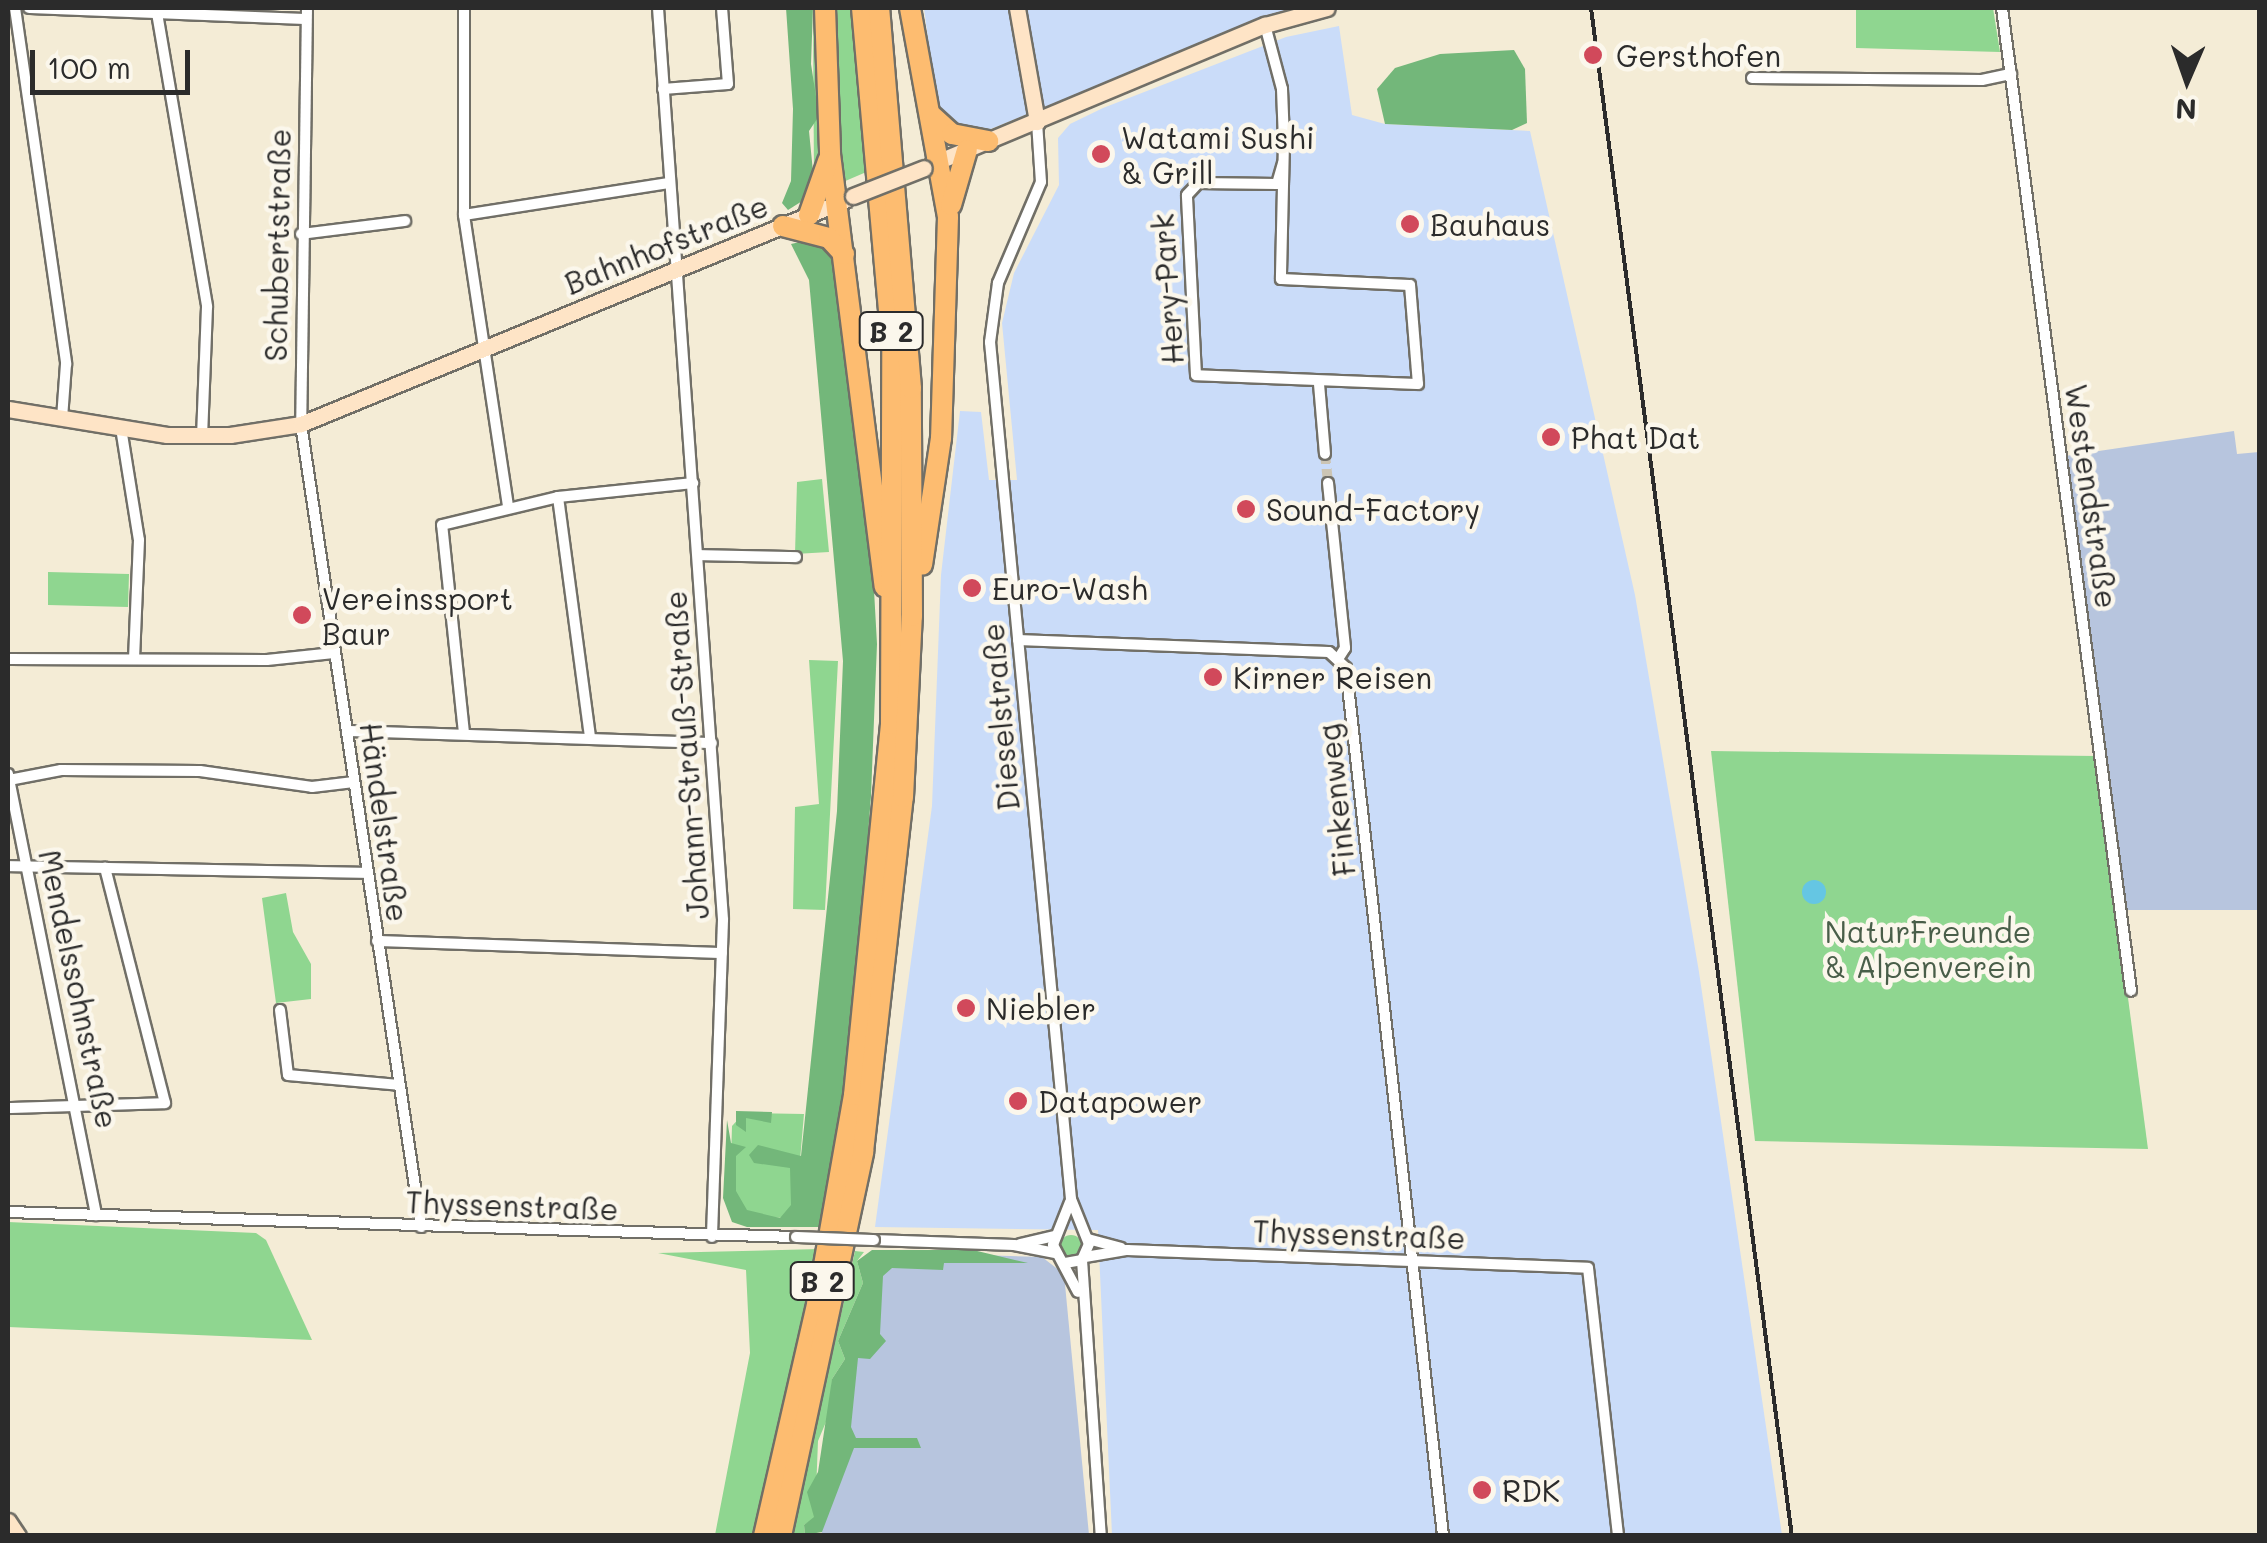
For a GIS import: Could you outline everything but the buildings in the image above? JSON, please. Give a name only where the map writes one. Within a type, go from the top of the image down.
[{"type":"highway","points":[[825,8],[830,154],[846,200],[844,254],[894,656]]},
{"type":"highway","name":"B 2","points":[[764,1536],[818,1305],[854,1095],[881,864],[894,656],[892,344],[862,8]]},
{"type":"highway","name":"B 2","points":[[782,1536],[863,1152],[894,918],[912,616],[907,306],[879,8]]},
{"type":"highway","points":[[910,8],[932,116],[932,164],[948,217]]},
{"type":"highway","points":[[932,116],[952,134],[988,141]]},
{"type":"highway","points":[[912,616],[939,465],[948,217],[967,150]]},
{"type":"highway","points":[[808,215],[830,154]]},
{"type":"highway","points":[[783,226],[829,238],[844,254]]},
{"type":"main road","points":[[1016,8],[1037,122]]},
{"type":"main road","name":"Bahnhofstraße","points":[[8,410],[202,436],[301,424],[1037,122],[1265,24],[1327,8]]},
{"type":"main road","points":[[8,1521],[18,1536]]},
{"type":"street","points":[[15,8],[66,364],[62,418]]},
{"type":"street","points":[[29,8],[306,13]]},
{"type":"street","points":[[464,8],[464,214],[508,506]]},
{"type":"street","name":"Johann-Strauß-Straße","points":[[658,8],[712,744],[722,953],[712,1237]]},
{"type":"street","points":[[664,89],[728,84],[722,8]]},
{"type":"street","name":"Westendstraße","points":[[2002,8],[2131,991]]},
{"type":"street","points":[[156,13],[207,307],[202,436]]},
{"type":"street","name":"Schubertstraße","points":[[301,424],[306,13]]},
{"type":"street","name":"Hery-Park","points":[[1265,24],[1282,89],[1284,162],[1281,279],[1403,282],[1413,292],[1418,384],[1202,378],[1192,368],[1188,190],[1206,182],[1277,184],[1284,162]]},
{"type":"street","points":[[1752,78],[1982,80],[2011,74]]},
{"type":"street","name":"Dieselstraße","points":[[1037,122],[1041,182],[1006,259],[990,325],[1071,1198],[1080,1229],[1088,1240]]},
{"type":"street","points":[[464,214],[669,184]]},
{"type":"street","points":[[301,234],[405,221]]},
{"type":"street","points":[[1319,384],[1325,454]]},
{"type":"street","name":"Händelstraße","points":[[301,424],[421,1227]]},
{"type":"street","points":[[121,428],[139,540],[134,658]]},
{"type":"street","points":[[464,733],[442,525],[558,497],[693,483]]},
{"type":"street","points":[[1018,640],[1340,656],[1345,648],[1328,484]]},
{"type":"street","points":[[558,497],[590,737]]},
{"type":"street","points":[[698,555],[796,557]]},
{"type":"street","points":[[8,658],[267,660],[334,653]]},
{"type":"street","name":"Finkenweg","points":[[1340,656],[1346,668],[1443,1536]]},
{"type":"street","points":[[346,731],[712,744]]},
{"type":"street","points":[[8,777],[61,770],[200,771],[312,787],[354,782]]},
{"type":"street","name":"Mendelssohnstraße","points":[[8,777],[29,866],[96,1215]]},
{"type":"street","points":[[8,866],[367,873]]},
{"type":"street","points":[[8,1108],[78,1110],[165,1103],[104,868]]},
{"type":"street","points":[[377,942],[722,953]]},
{"type":"street","points":[[280,1010],[288,1075],[399,1085]]},
{"type":"street","name":"Dieselstraße","points":[[1054,1254],[1071,1198]]},
{"type":"street","name":"Thyssenstraße","points":[[8,1212],[1014,1245],[1054,1254]]},
{"type":"street","points":[[1058,1233],[1080,1229]]},
{"type":"street","name":"Thyssenstraße","points":[[1014,1245],[1058,1233]]},
{"type":"street","points":[[1088,1240],[1080,1298],[1101,1536]]},
{"type":"street","name":"Thyssenstraße","points":[[1088,1240],[1127,1250],[1588,1268],[1618,1536]]},
{"type":"street","name":"Thyssenstraße","points":[[1084,1258],[1127,1250]]},
{"type":"street","points":[[1054,1254],[1064,1263],[1080,1298]]},
{"type":"street","points":[[1064,1263],[1084,1258]]},
{"type":"shaded area","points":[[924,8],[1291,8],[978,134],[952,128],[938,116]]},
{"type":"shaded area","points":[[1339,26],[1352,115],[1385,124],[1530,131],[1635,595],[1699,972],[1782,1535],[1112,1535],[1098,1230],[875,1227],[932,806],[941,575],[960,411],[981,412],[989,480],[1017,480],[1002,323],[1014,273],[1059,185],[1058,138],[1070,124],[1103,108],[1286,37]]},
{"type":"shaded area","points":[[2234,431],[2237,454],[2259,452],[2259,910],[2125,910],[2065,456]]},
{"type":"shaded area","points":[[878,1252],[1042,1257],[1064,1274],[1089,1535],[821,1536]]},
{"type":"green space","points":[[786,8],[813,8],[811,64],[819,116],[809,131],[814,182],[807,198],[788,210],[782,203],[791,181],[793,109]]},
{"type":"green space","points":[[813,8],[817,8],[820,159],[814,182]]},
{"type":"green space","points":[[831,8],[853,8],[871,170],[843,182]]},
{"type":"green space","points":[[1856,8],[1993,8],[2000,52],[1856,48]]},
{"type":"green space","points":[[1514,50],[1525,69],[1527,123],[1512,130],[1385,124],[1377,89],[1395,68],[1440,54]]},
{"type":"green space","points":[[809,240],[833,249],[871,536],[877,644],[871,796],[851,1054],[824,1227],[747,1227],[732,1222],[723,1198],[727,1120],[731,1143],[746,1147],[736,1156],[736,1191],[747,1210],[780,1218],[791,1205],[790,1168],[754,1163],[749,1155],[758,1145],[801,1156],[837,811],[843,661],[809,280],[791,244]]},
{"type":"green space","points":[[822,479],[829,552],[795,554],[797,482]]},
{"type":"green space","points":[[48,572],[129,574],[128,607],[48,605]]},
{"type":"green space","points":[[809,660],[838,661],[825,910],[793,909],[795,807],[819,804]]},
{"type":"green space","name":"NaturFreunde & Alpenverein","points":[[1711,751],[2096,756],[2148,1149],[1755,1141]]},
{"type":"green space","points":[[286,893],[293,932],[311,964],[311,999],[276,1003],[262,898]]},
{"type":"green space","points":[[736,1111],[772,1112],[771,1123],[746,1118],[746,1132],[736,1125]]},
{"type":"green space","points":[[744,1113],[804,1114],[795,1218],[739,1217],[730,1194],[732,1126]]},
{"type":"green space","points":[[8,1222],[256,1233],[266,1240],[312,1340],[8,1327]]},
{"type":"green space","points":[[1071,1235],[1079,1238],[1079,1254],[1071,1257],[1063,1254],[1060,1246],[1063,1238]]},
{"type":"green space","points":[[820,1249],[756,1535],[715,1535],[750,1353],[746,1270],[658,1253]]},
{"type":"green space","points":[[872,1250],[973,1250],[1028,1263],[944,1263],[943,1270],[892,1268],[883,1276],[880,1334],[886,1341],[870,1359],[858,1358],[851,1427],[856,1438],[917,1438],[921,1448],[854,1448],[822,1532],[805,1535],[804,1525],[814,1517],[807,1492],[818,1472],[832,1379],[845,1359],[838,1341],[863,1283],[857,1261]]},
{"type":"green space","points":[[855,1251],[864,1252],[857,1261],[863,1283],[838,1341],[845,1359],[832,1379],[831,1410],[818,1441],[815,1518],[804,1525],[805,1535],[792,1536]]},
{"type":"water","points":[[1814,880],[1826,892],[1814,904],[1802,892]]},
{"type":"tunnel","points":[[1325,454],[1328,483]]},
{"type":"railway","points":[[1591,8],[1792,1536]]},
{"type":"place","name":"Gersthofen","points":[[1593,55]]},
{"type":"place","name":"Watami Sushi & Grill","points":[[1101,154]]},
{"type":"place","name":"Bauhaus","points":[[1410,224]]},
{"type":"place","name":"Phat Dat","points":[[1551,437]]},
{"type":"place","name":"Sound-Factory","points":[[1246,509]]},
{"type":"place","name":"Euro-Wash","points":[[972,588]]},
{"type":"place","name":"Vereinssport Baur","points":[[302,615]]},
{"type":"place","name":"Kirner Reisen","points":[[1213,677]]},
{"type":"place","name":"Niebler","points":[[966,1008]]},
{"type":"place","name":"Datapower","points":[[1018,1101]]},
{"type":"place","name":"RDK","points":[[1482,1490]]}]
